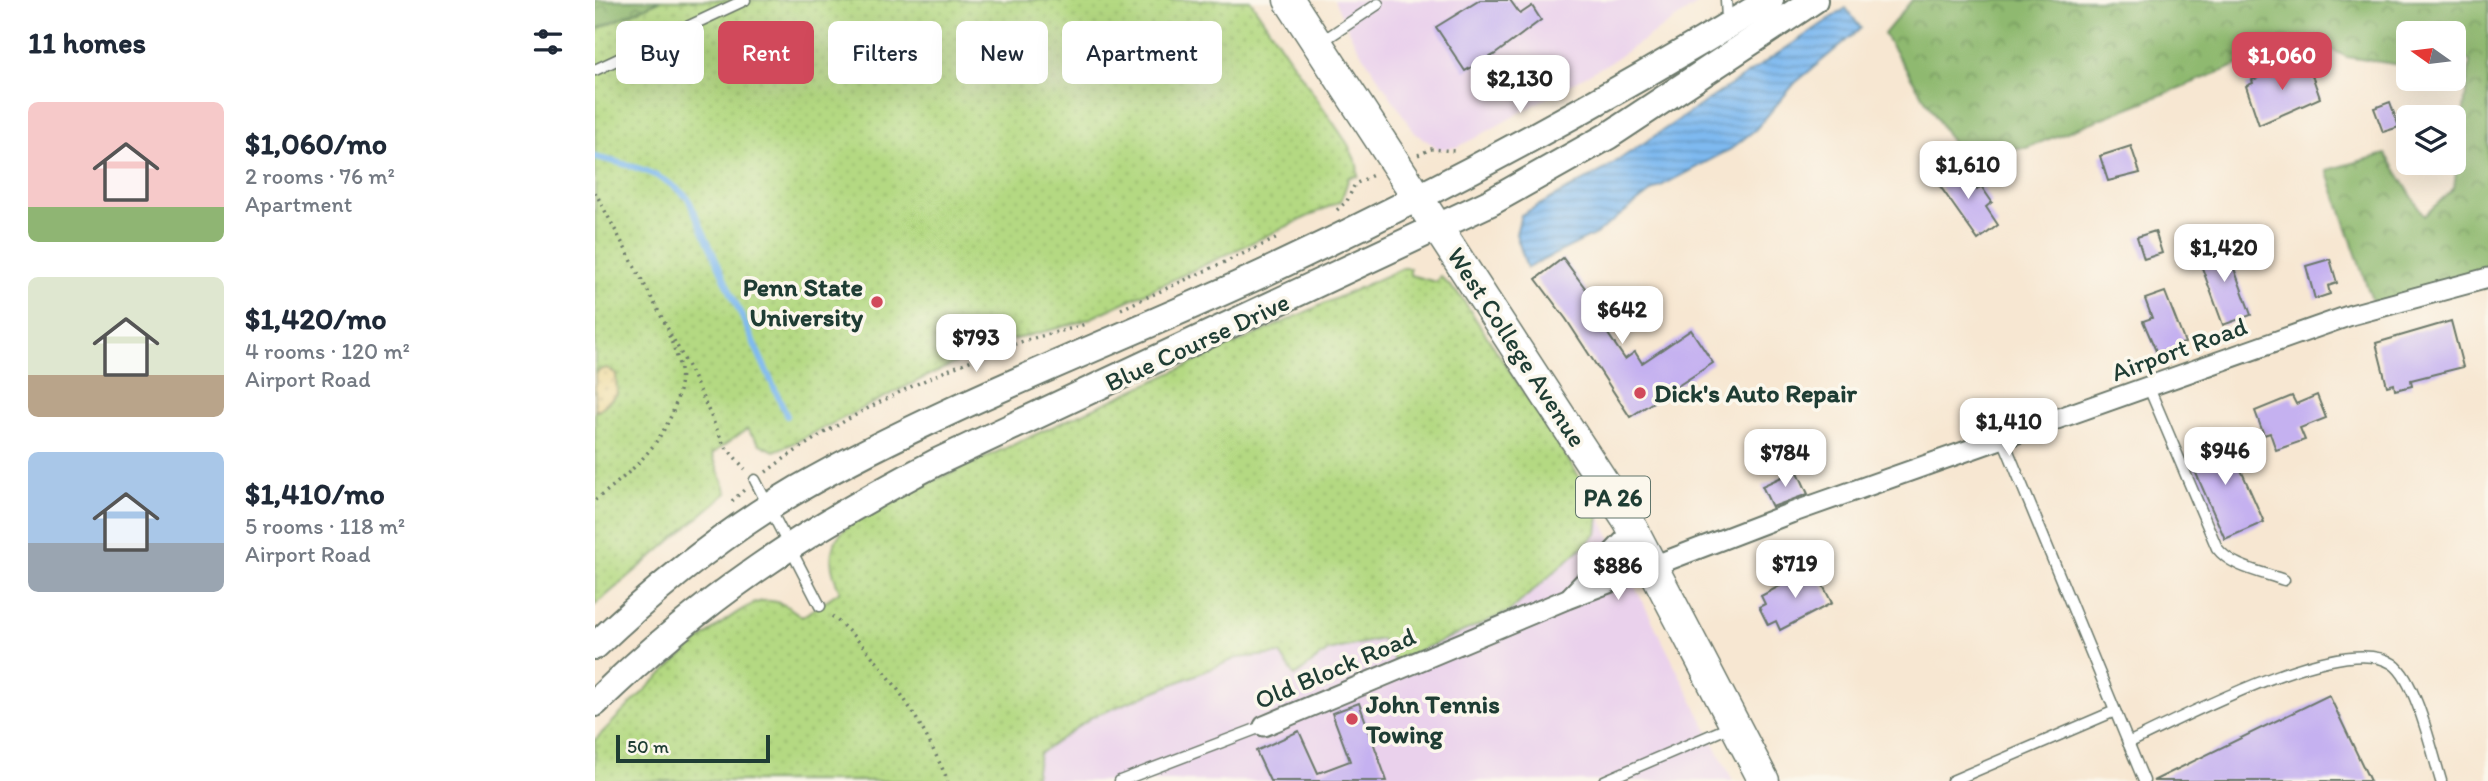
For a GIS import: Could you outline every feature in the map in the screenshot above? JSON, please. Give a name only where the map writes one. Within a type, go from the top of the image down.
[{"type":"main road","name":"West College Avenue","points":[[1289,0],[1634,530],[1737,724],[1764,781]]},
{"type":"main road","name":"Blue Course Drive","points":[[595,703],[637,662],[695,613],[788,546],[856,504],[937,463],[1491,202],[1608,136],[1814,0]]},
{"type":"main road","name":"Blue Course Drive","points":[[595,646],[701,555],[768,509],[885,442],[1263,274],[1419,196],[1727,26],[1757,2]]},
{"type":"street","name":"Airport Road","points":[[1654,567],[1791,513],[2351,315],[2488,278]]},
{"type":"street","name":"Old Block Road","points":[[1567,599],[1634,530]]},
{"type":"street","name":"Old Block Road","points":[[1264,726],[1567,599],[1654,567]]},
{"type":"lane","points":[[595,69],[745,0]]},
{"type":"lane","points":[[1726,0],[1727,26]]},
{"type":"lane","points":[[1318,45],[1378,4]]},
{"type":"lane","points":[[2149,388],[2223,557],[2284,580]]},
{"type":"lane","points":[[2003,439],[2144,781]]},
{"type":"lane","points":[[755,481],[820,606]]},
{"type":"lane","points":[[2128,743],[2306,664],[2376,655],[2394,664],[2406,678],[2441,781]]},
{"type":"lane","points":[[1952,781],[2115,711]]},
{"type":"lane","points":[[1604,781],[1737,724]]},
{"type":"lane","name":"Old Block Road","points":[[1120,781],[1264,726]]},
{"type":"path","points":[[595,192],[663,318],[724,445],[755,481]]},
{"type":"path","points":[[595,500],[641,463],[662,433],[680,385],[678,359],[663,318]]},
{"type":"path","points":[[820,606],[849,631],[901,692],[919,719],[948,781]]},
{"type":"shaded area","points":[[1334,0],[1704,0],[1612,61],[1477,137],[1457,147],[1439,149],[1415,133],[1355,43]]},
{"type":"shaded area","points":[[1599,515],[1733,781],[1034,781],[1039,754],[1092,717],[1237,658],[1280,654],[1296,676],[1328,651],[1381,639],[1395,661],[1509,612],[1597,534]]},
{"type":"green space","points":[[595,0],[661,0],[595,30]]},
{"type":"green space","name":"Penn State University","points":[[661,0],[1250,0],[1347,143],[1357,164],[1358,176],[1349,177],[1341,201],[1091,318],[1006,342],[968,357],[787,446],[774,451],[760,444],[747,429],[712,454],[727,493],[595,605],[595,30]]},
{"type":"green space","points":[[1912,0],[2488,0],[2488,281],[2375,309],[2327,170],[2386,154],[2396,175],[2399,175],[2424,216],[2454,188],[2456,175],[2466,175],[2464,105],[2470,61],[2466,59],[2466,21],[2396,21],[2396,64],[2347,57],[2307,38],[2026,148],[1956,149],[1884,34]]},
{"type":"green space","points":[[1403,268],[1410,268],[1410,275],[1436,282],[1440,276],[1461,297],[1578,475],[1599,515],[1597,534],[1509,612],[1395,661],[1381,639],[1328,651],[1295,676],[1280,654],[1237,658],[1092,717],[1039,754],[1034,781],[595,781],[595,740],[674,663],[722,623],[742,610],[765,601],[782,604],[802,617],[840,591],[832,570],[832,552],[837,538],[861,517],[913,490]]},
{"type":"sand","points":[[607,368],[616,374],[617,394],[598,411],[595,410],[595,375],[599,370]]},
{"type":"water","points":[[1846,8],[1861,28],[1795,83],[1756,129],[1731,149],[1653,190],[1596,234],[1527,268],[1516,234],[1521,215],[1602,171]]},
{"type":"building","points":[[1480,0],[1510,0],[1520,14],[1532,6],[1541,20],[1494,55],[1465,71],[1436,27]]},
{"type":"building","points":[[2307,61],[2320,98],[2259,125],[2246,86],[2253,83],[2252,80]]},
{"type":"building","points":[[2390,102],[2396,128],[2383,132],[2374,108]]},
{"type":"building","points":[[2131,146],[2140,173],[2108,181],[2100,156]]},
{"type":"building","points":[[1958,163],[1977,190],[1981,186],[1992,202],[1986,207],[1998,225],[1978,240],[1935,179]]},
{"type":"building","points":[[2155,231],[2162,253],[2144,259],[2137,237]]},
{"type":"building","points":[[2225,244],[2251,315],[2223,325],[2197,254]]},
{"type":"building","points":[[1563,258],[1613,326],[1606,331],[1625,359],[1635,352],[1642,363],[1691,330],[1713,363],[1630,417],[1566,319],[1536,279]]},
{"type":"building","points":[[2330,259],[2337,283],[2328,286],[2330,294],[2315,299],[2306,266]]},
{"type":"building","points":[[2165,292],[2185,343],[2181,344],[2183,349],[2159,358],[2143,321],[2152,318],[2145,299]]},
{"type":"building","points":[[2451,321],[2463,367],[2411,380],[2412,386],[2395,390],[2394,384],[2387,386],[2376,343]]},
{"type":"building","points":[[2317,395],[2326,418],[2300,428],[2305,440],[2276,450],[2270,433],[2264,435],[2255,411],[2292,396],[2296,404]]},
{"type":"building","points":[[2226,436],[2264,522],[2225,539],[2187,453]]},
{"type":"building","points":[[1797,470],[1808,494],[1772,507],[1762,486]]},
{"type":"building","points":[[1814,568],[1832,603],[1780,630],[1776,621],[1768,625],[1759,607],[1765,604],[1761,596]]},
{"type":"building","points":[[2329,695],[2370,781],[2153,781]]},
{"type":"building","points":[[1359,703],[1387,781],[1270,781],[1256,751],[1299,731],[1318,773],[1350,761],[1332,713]]},
{"type":"waterway","points":[[595,157],[656,176],[688,198],[787,416]]},
{"type":"place","name":"Penn State University","points":[[877,302]]},
{"type":"place","name":"Dick's Auto Repair","points":[[1640,393]]},
{"type":"place","name":"John Tennis Towing","points":[[1352,719]]}]
